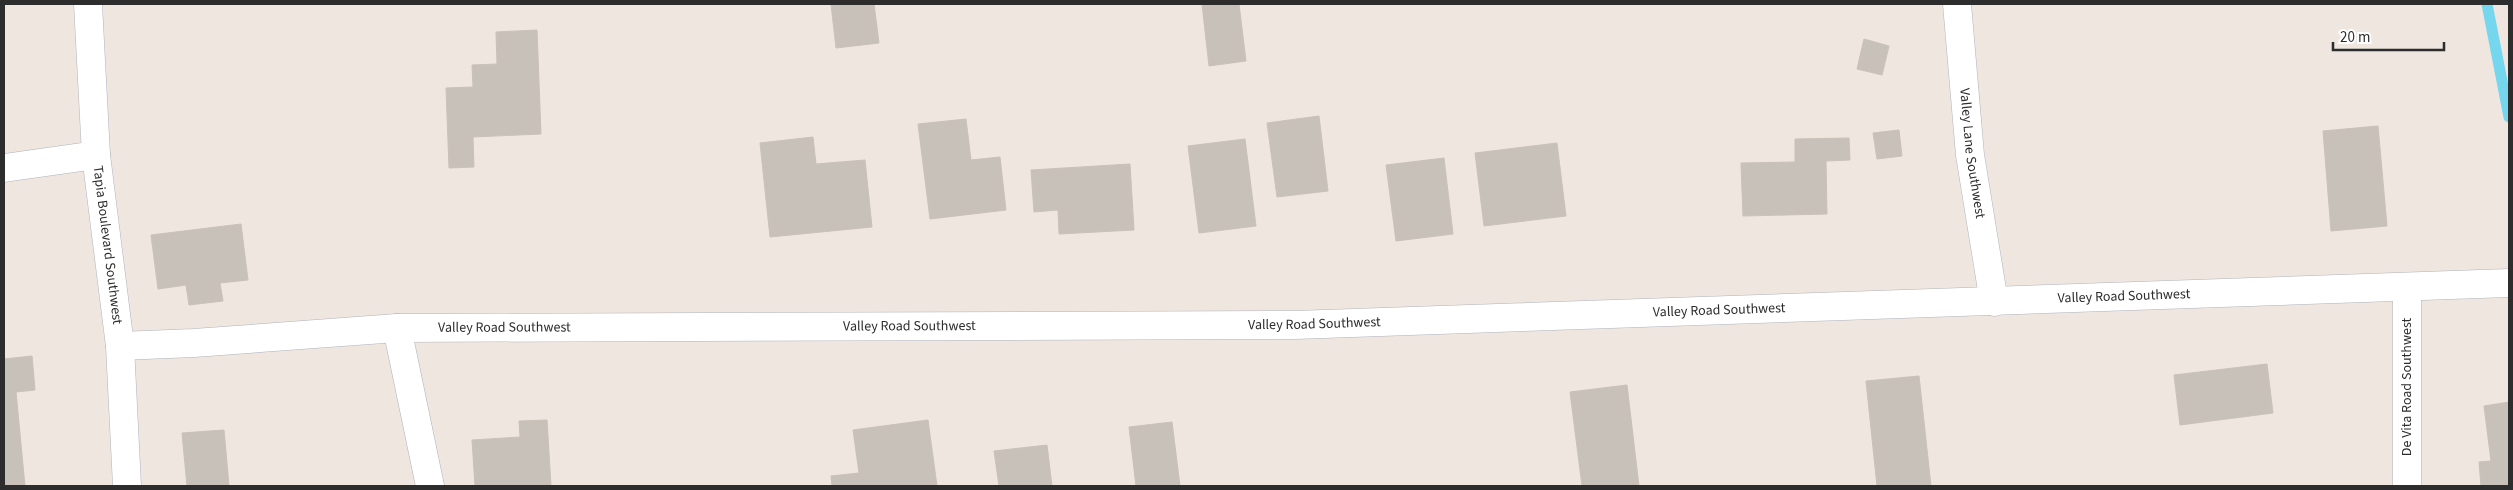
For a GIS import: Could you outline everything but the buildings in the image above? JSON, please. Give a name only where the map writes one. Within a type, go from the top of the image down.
[{"type":"street","name":"Tapia Boulevard Southwest","points":[[88,4],[96,155],[120,346],[127,486]]},
{"type":"street","name":"Valley Lane Southwest","points":[[1957,4],[1970,155],[1994,302]]},
{"type":"street","points":[[4,168],[96,155]]},
{"type":"street","name":"Valley Road Southwest","points":[[120,346],[194,343],[397,328],[1295,325],[2509,283]]},
{"type":"street","name":"De Vita Road Southwest","points":[[2407,288],[2407,486]]},
{"type":"street","points":[[397,328],[430,486]]},
{"type":"waterway","points":[[2487,4],[2509,117]]}]
